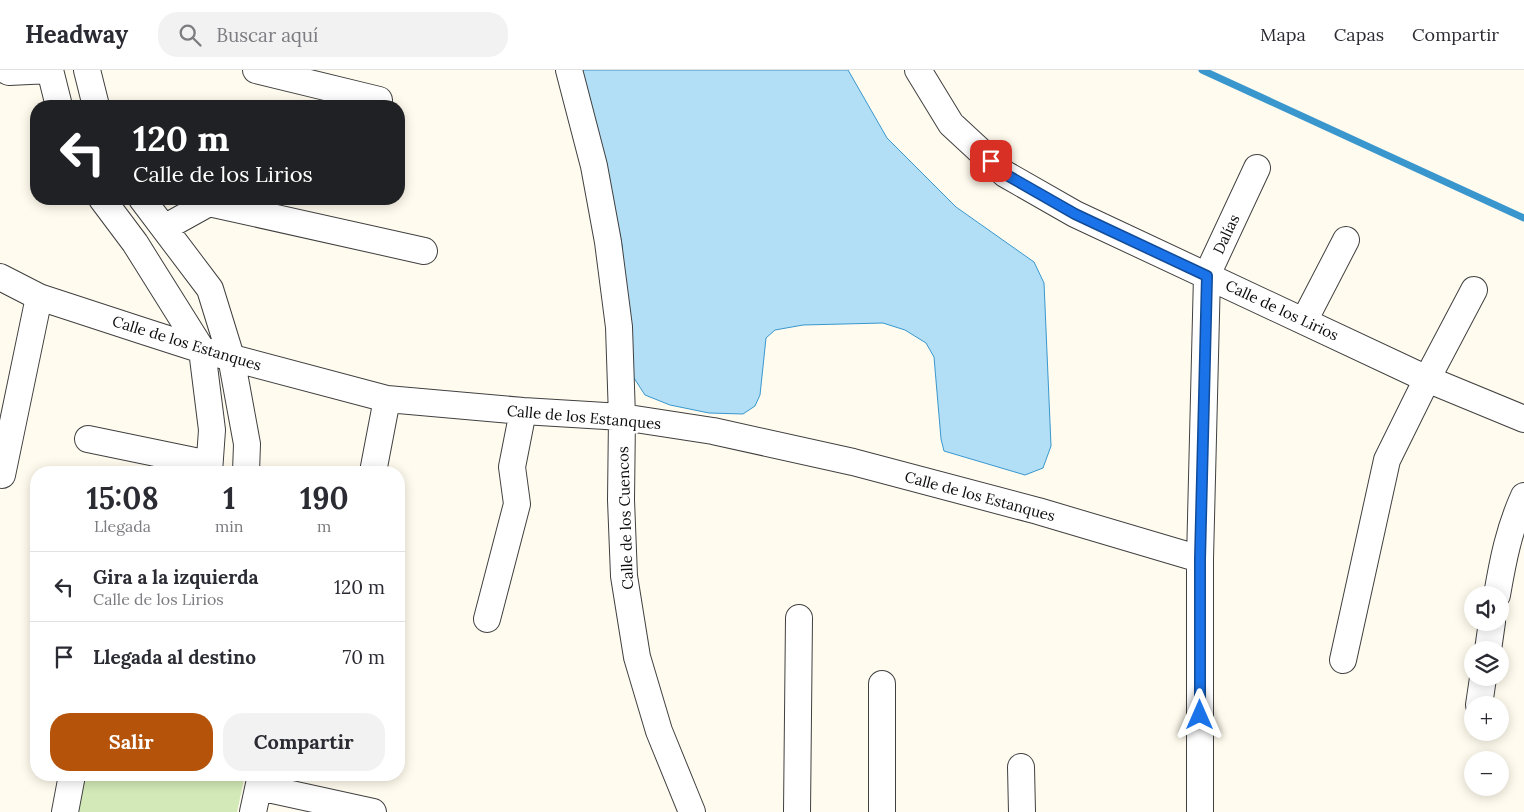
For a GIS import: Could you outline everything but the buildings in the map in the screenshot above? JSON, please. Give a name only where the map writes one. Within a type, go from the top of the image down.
[{"type":"street","points":[[5,70],[9,72],[50,70],[58,100]]},
{"type":"street","points":[[88,70],[95,100]]},
{"type":"street","points":[[256,70],[379,100]]},
{"type":"street","name":"Calle de los Cuencos","points":[[569,70],[594,166],[608,242],[619,327],[624,576],[637,657],[659,730],[686,808]]},
{"type":"street","name":"Calle de los Lirios","points":[[918,70],[951,124],[1005,174],[1075,214],[1427,379],[1524,419]]},
{"type":"street","name":"Dalías","points":[[1200,812],[1200,559],[1207,276],[1257,168]]},
{"type":"street","points":[[106,205],[135,243],[202,350],[212,430],[209,466]]},
{"type":"street","points":[[147,205],[210,289],[231,357],[247,444],[246,466]]},
{"type":"street","points":[[164,228],[205,205]]},
{"type":"street","points":[[218,205],[424,251]]},
{"type":"street","points":[[1304,321],[1346,240]]},
{"type":"street","name":"Calle de los Estanques","points":[[0,277],[39,297],[202,350],[387,398],[523,412],[622,417],[713,431],[853,462],[1038,511],[1200,559]]},
{"type":"street","points":[[1343,660],[1387,460],[1474,290]]},
{"type":"street","points":[[2,475],[39,297]]},
{"type":"street","points":[[374,466],[387,398]]},
{"type":"street","points":[[487,619],[518,504],[512,467],[523,412]]},
{"type":"street","points":[[88,439],[201,466]]},
{"type":"street","points":[[1498,586],[1514,518],[1524,496]]},
{"type":"street","points":[[797,812],[799,618]]},
{"type":"street","points":[[882,684],[882,812]]},
{"type":"street","points":[[1021,767],[1022,812]]},
{"type":"street","points":[[65,812],[71,781]]},
{"type":"street","points":[[253,812],[260,781],[373,812]]},
{"type":"green space","points":[[85,781],[244,781],[237,812],[77,812]]},
{"type":"water","points":[[580,70],[848,70],[887,138],[956,207],[1034,262],[1044,283],[1051,446],[1043,468],[1025,475],[944,451],[941,439],[934,357],[926,343],[905,330],[883,323],[803,325],[775,330],[766,338],[760,395],[755,406],[743,414],[709,413],[670,405],[645,395],[632,375],[622,245],[606,165]]},
{"type":"waterway","points":[[1202,70],[1524,218]]},
{"type":"route","points":[[991,161],[1005,174],[1075,214],[1207,276],[1200,559],[1200,715]]}]
